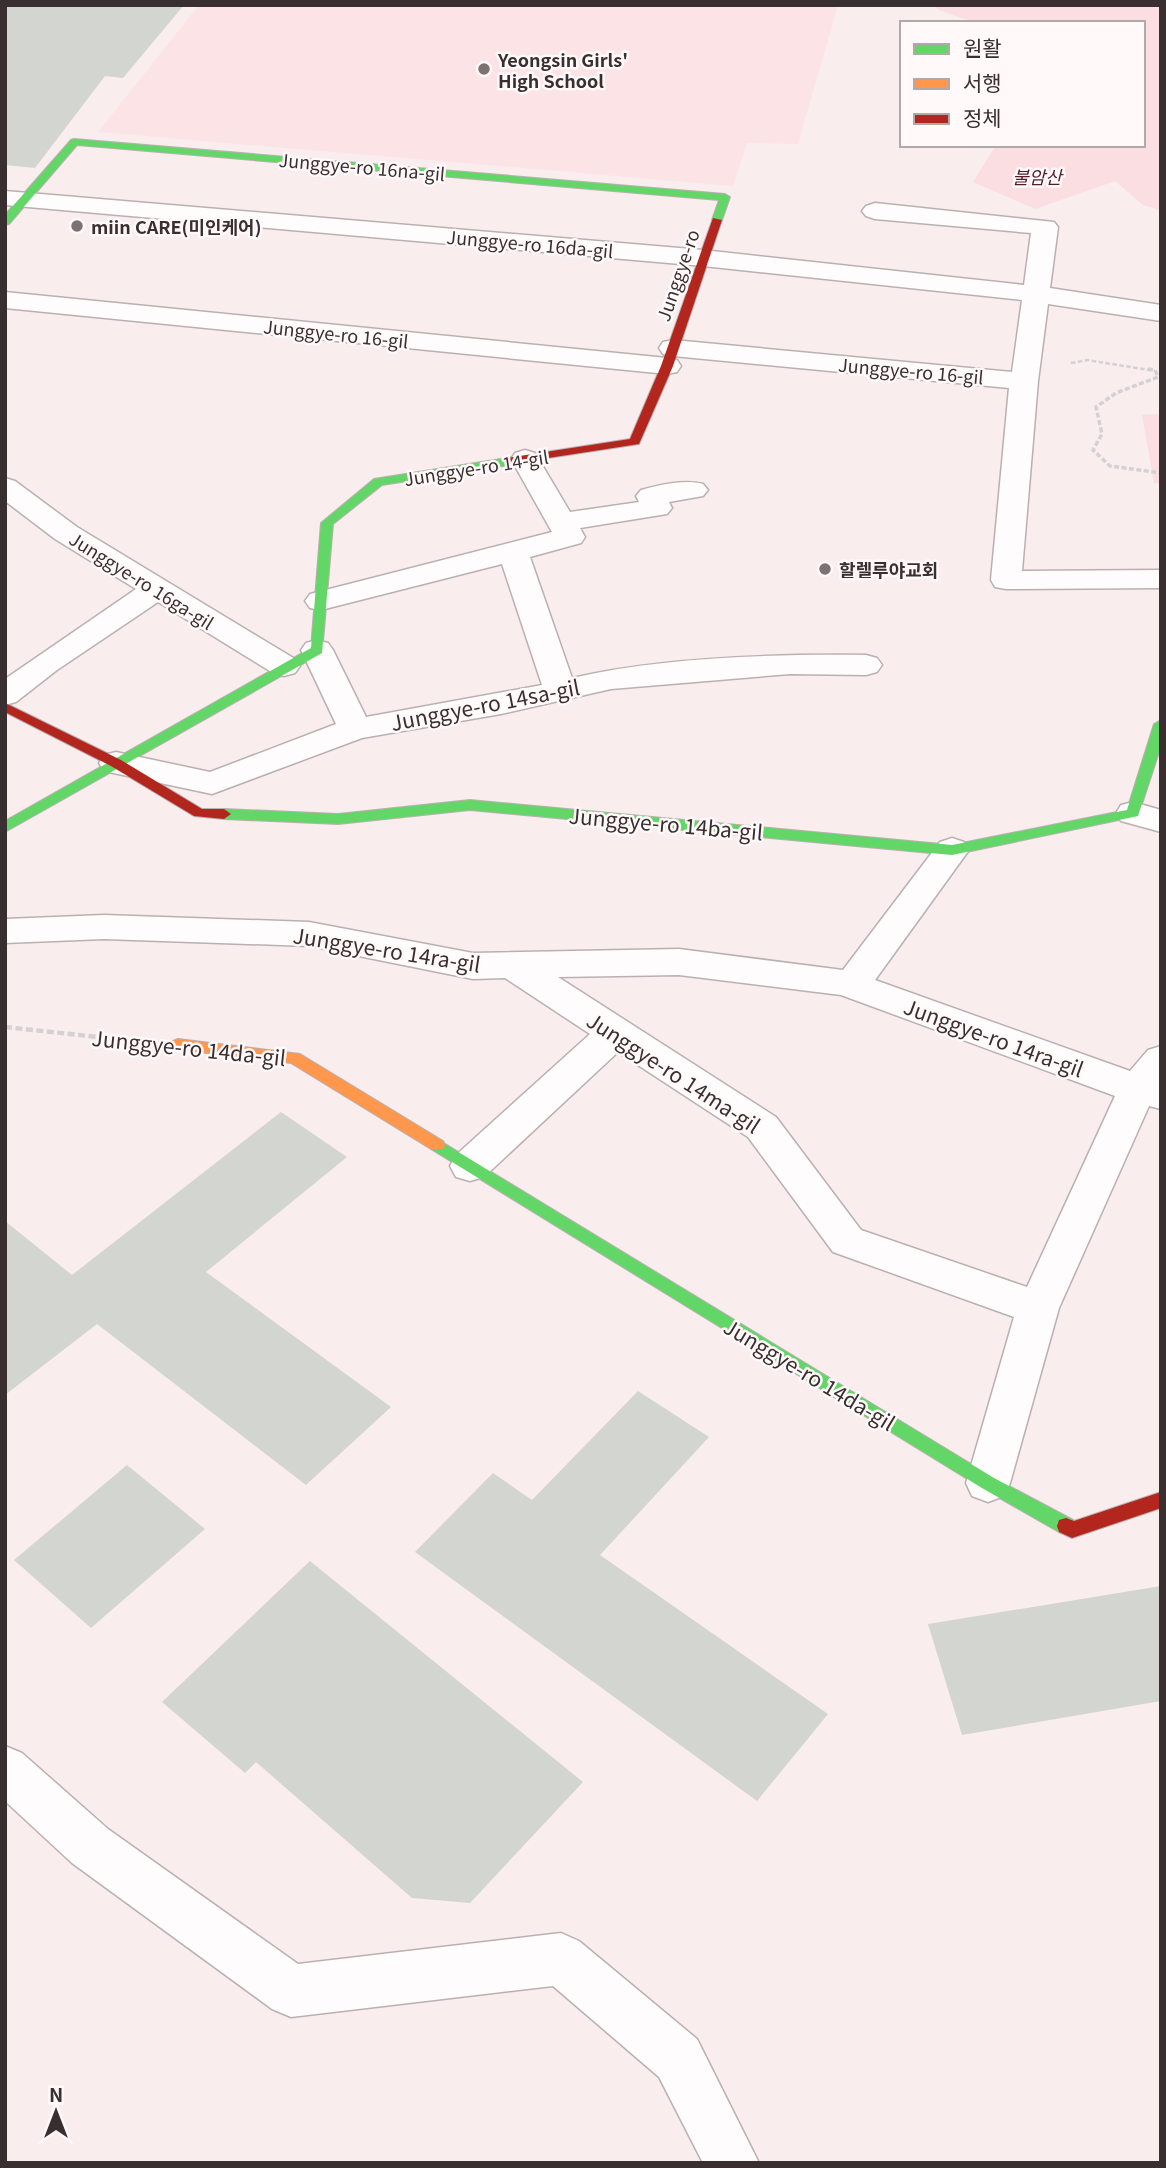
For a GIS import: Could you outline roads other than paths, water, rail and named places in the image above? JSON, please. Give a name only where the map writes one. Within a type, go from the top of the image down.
[{"type":"street","name":"Junggye-ro 16na-gil","points":[[5,222],[15,198],[74,142],[725,197]]},
{"type":"street","name":"Junggye-ro","points":[[670,357],[725,197]]},
{"type":"street","name":"Junggye-ro 16da-gil","points":[[15,198],[703,258],[1035,294],[1161,313]]},
{"type":"street","points":[[876,211],[1045,227],[1025,376],[1006,580],[1161,579]]},
{"type":"street","name":"Junggye-ro 16-gil","points":[[5,300],[670,357],[1025,376]]},
{"type":"street","name":"Junggye-ro 14-gil","points":[[317,650],[327,523],[378,482],[635,442],[670,357]]},
{"type":"street","points":[[321,601],[570,537],[525,459]]},
{"type":"street","name":"Junggye-ro 16ga-gil","points":[[5,487],[66,533],[284,666]]},
{"type":"street","points":[[561,522],[657,508],[651,496],[693,489]]},
{"type":"street","points":[[513,552],[560,690]]},
{"type":"street","points":[[5,695],[46,663],[157,589]]},
{"type":"street","points":[[5,827],[284,666],[317,650],[355,729]]},
{"type":"street","name":"Junggye-ro 14sa-gil","points":[[116,763],[212,783],[355,729],[501,704],[611,678],[777,665],[866,665]]},
{"type":"street","points":[[5,707],[116,763]]},
{"type":"street","name":"Junggye-ro 14ba-gil","points":[[116,763],[199,813],[338,819],[470,805],[952,850],[1055,827],[1147,817],[1161,724]]},
{"type":"street","points":[[852,985],[952,850]]},
{"type":"street","name":"Junggye-ro 14ra-gil","points":[[5,931],[104,927],[309,934],[473,965],[679,962],[852,985],[1153,1081]]},
{"type":"street","name":"Junggye-ro 14ma-gil","points":[[510,964],[762,1127],[847,1241],[1038,1308]]},
{"type":"street","points":[[470,1166],[615,1033]]},
{"type":"street","name":"Junggye-ro 14da-gil","points":[[178,1045],[294,1058],[988,1483],[1072,1530],[1100,1518],[1161,1500]]},
{"type":"street","points":[[988,1483],[1038,1308],[1153,1081]]},
{"type":"street","points":[[5,1769],[90,1846],[292,1991],[561,1959],[678,2057],[733,2163]]},
{"type":"place","name":"Yeongsin Girls' High School","points":[[484,69]]},
{"type":"place","name":"miin CARE(미인케어)","points":[[77,226]]},
{"type":"place","name":"할렐루야교회","points":[[825,569]]},
{"type":"park label","name":"불암산","points":[[1037,176]]}]
